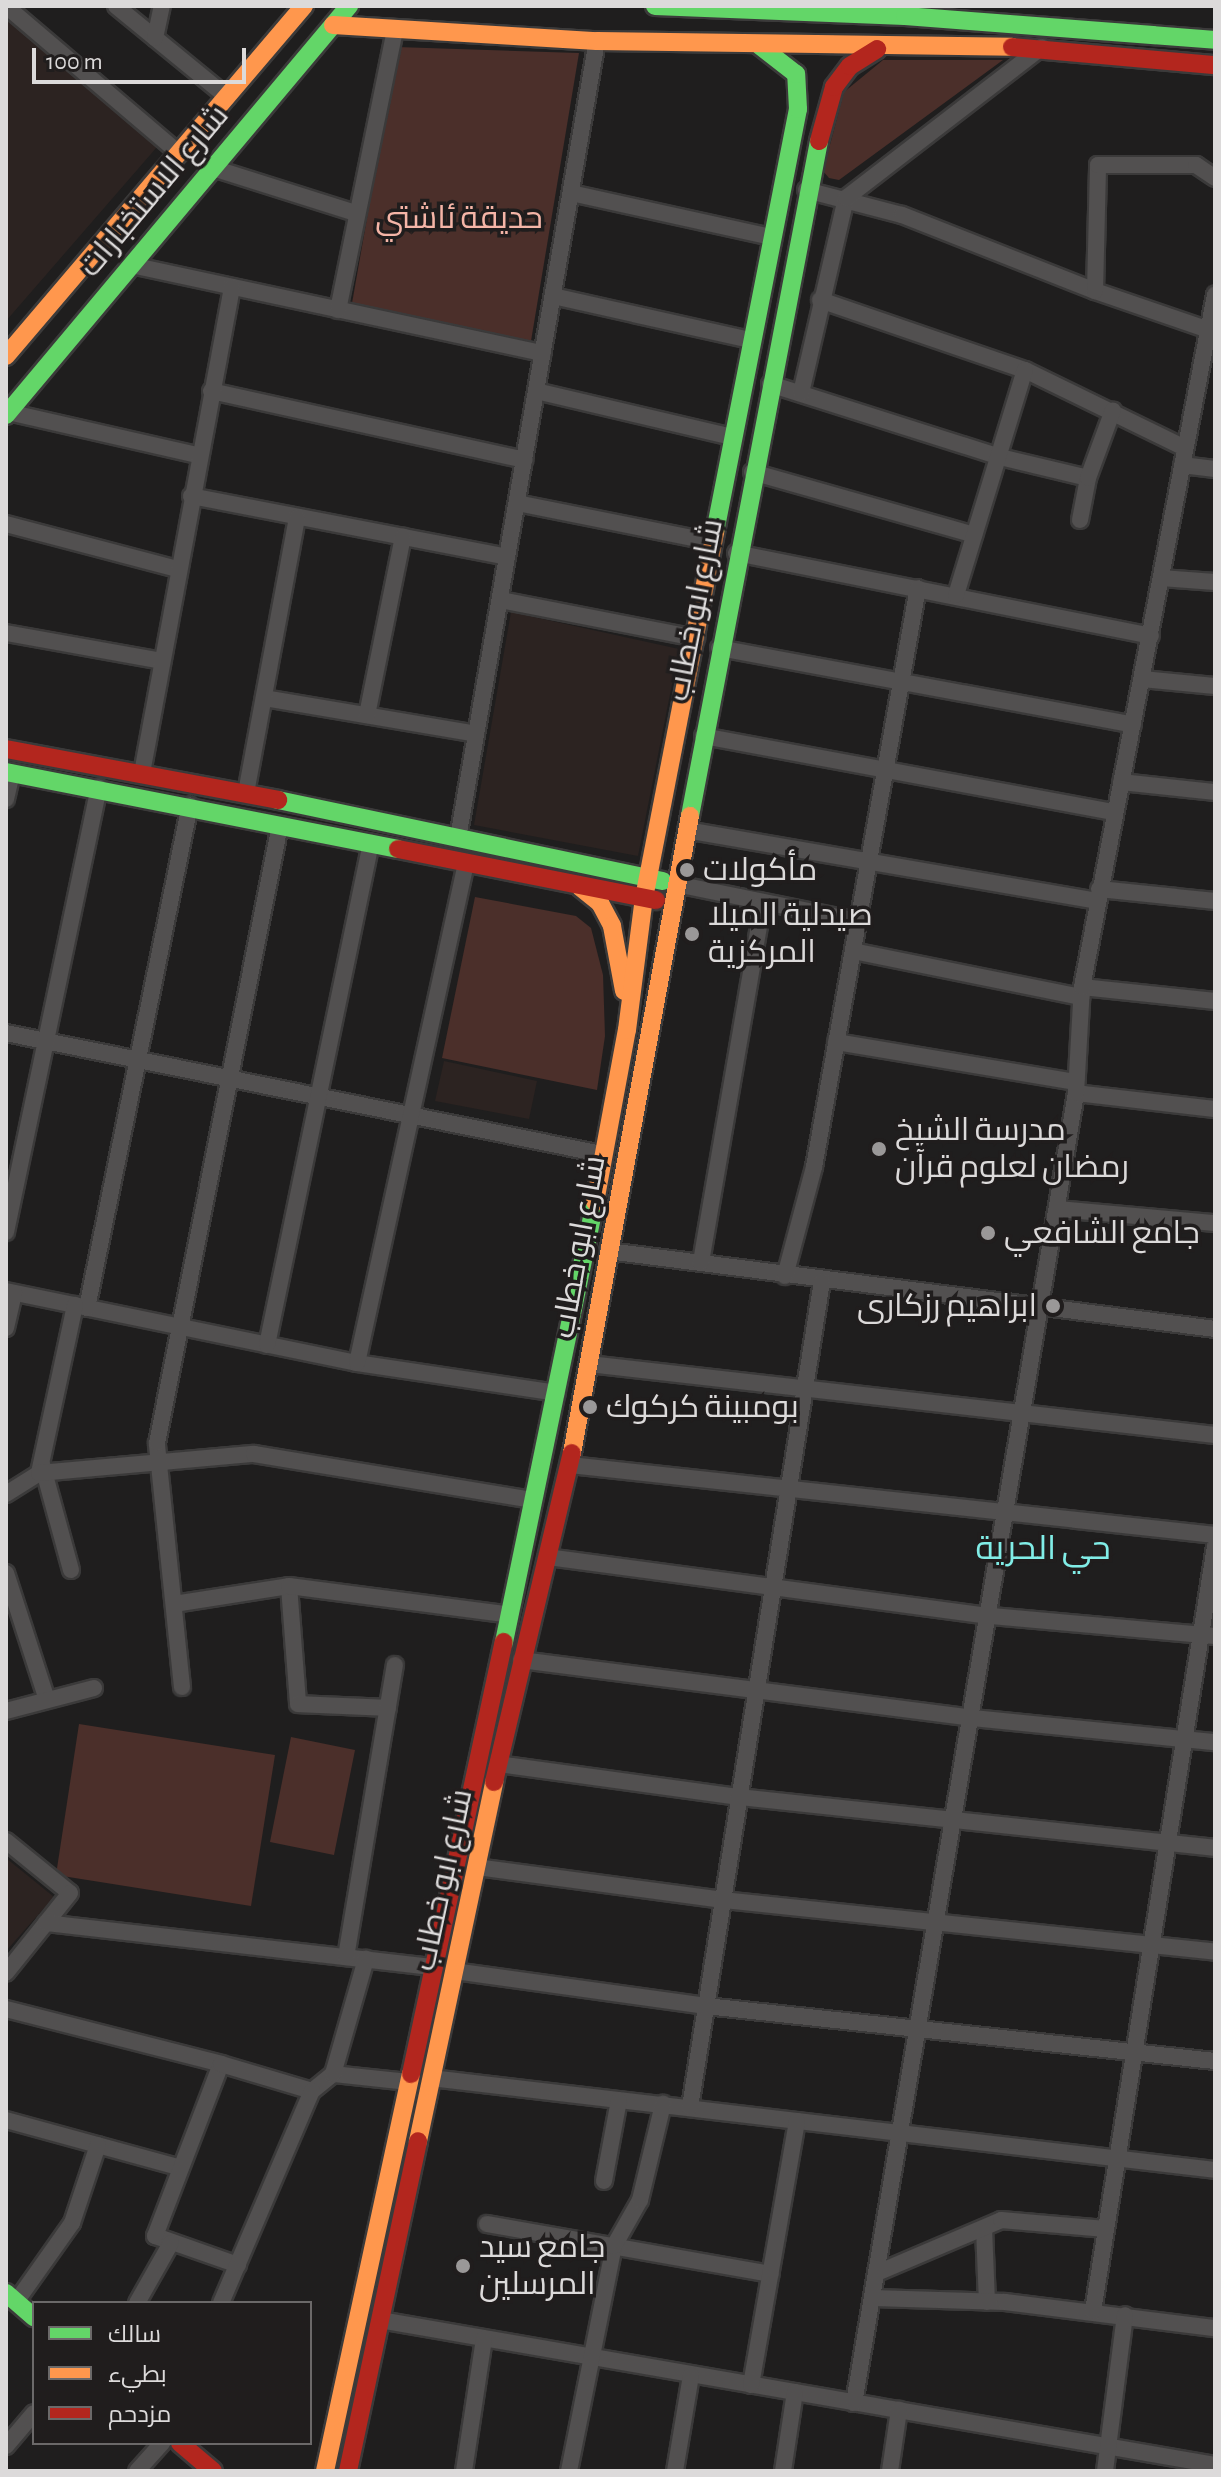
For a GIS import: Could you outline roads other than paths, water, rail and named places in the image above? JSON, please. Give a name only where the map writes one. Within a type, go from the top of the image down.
[{"type":"main road","name":"شارع الاستخبارات","points":[[6,356],[304,6]]},
{"type":"main road","name":"شارع الاستخبارات","points":[[7,414],[349,6]]},
{"type":"main road","points":[[655,6],[905,11],[1215,40]]},
{"type":"main road","points":[[333,25],[597,41],[877,49],[1042,47],[1215,65]]},
{"type":"main road","name":"شارع ابو خطاب","points":[[325,2471],[443,1924],[506,1614],[570,1334],[601,1154],[627,1030],[644,898],[696,638],[750,340],[798,109],[796,74],[760,46]]},
{"type":"main road","name":"شارع ابو خطاب","points":[[348,2471],[498,1764],[570,1465],[736,553],[806,190],[823,114],[842,75],[877,49]]},
{"type":"main road","points":[[798,109],[823,114]]},
{"type":"main road","points":[[123,219],[151,241]]},
{"type":"main road","points":[[6,749],[246,793],[676,884]]},
{"type":"main road","points":[[9,773],[190,805],[673,903]]},
{"type":"main road","points":[[579,886],[600,903],[612,926],[627,1030]]},
{"type":"main road","points":[[570,1334],[594,1338]]},
{"type":"main road","points":[[443,1924],[464,1927]]},
{"type":"main road","points":[[11,2298],[32,2315]]},
{"type":"main road","points":[[182,2445],[213,2471]]},
{"type":"street","points":[[6,6],[180,154]]},
{"type":"street","points":[[116,6],[227,97]]},
{"type":"street","points":[[155,38],[162,6]]},
{"type":"street","points":[[338,310],[395,30]]},
{"type":"street","points":[[458,838],[597,41]]},
{"type":"street","points":[[801,393],[846,198],[1042,47]]},
{"type":"street","points":[[1095,291],[1098,165],[1196,165],[1215,178]]},
{"type":"street","points":[[213,168],[356,213]]},
{"type":"street","points":[[806,190],[846,198],[1206,329]]},
{"type":"street","points":[[571,193],[771,237]]},
{"type":"street","points":[[131,265],[543,353]]},
{"type":"street","points":[[142,773],[198,455],[232,287]]},
{"type":"street","points":[[854,2403],[991,1616],[1057,1209],[1076,1088],[1081,992],[1183,456],[1209,360],[1206,329],[1215,295]]},
{"type":"street","points":[[553,296],[750,340]]},
{"type":"street","points":[[820,300],[1025,370],[1113,410],[1183,456],[1215,469]]},
{"type":"street","points":[[956,595],[1025,370]]},
{"type":"street","points":[[770,384],[1000,457],[1088,478]]},
{"type":"street","points":[[211,391],[524,460]]},
{"type":"street","points":[[536,391],[732,437]]},
{"type":"street","points":[[1080,520],[1088,478],[1113,410]]},
{"type":"street","points":[[7,414],[198,455]]},
{"type":"street","points":[[752,472],[974,535]]},
{"type":"street","points":[[191,496],[507,557]]},
{"type":"street","points":[[517,503],[712,542]]},
{"type":"street","points":[[246,793],[297,518]]},
{"type":"street","points":[[6,524],[177,569]]},
{"type":"street","points":[[367,715],[403,537]]},
{"type":"street","points":[[736,553],[1151,636]]},
{"type":"street","points":[[1161,578],[1215,582]]},
{"type":"street","points":[[785,1276],[814,1167],[918,588]]},
{"type":"street","points":[[500,600],[696,638]]},
{"type":"street","points":[[6,633],[162,661]]},
{"type":"street","points":[[719,648],[1133,725]]},
{"type":"street","points":[[1142,679],[1215,686]]},
{"type":"street","points":[[264,698],[476,734]]},
{"type":"street","points":[[703,736],[1115,812]]},
{"type":"street","points":[[6,799],[9,773]]},
{"type":"street","points":[[1121,782],[1215,792]]},
{"type":"street","points":[[6,1232],[99,788]]},
{"type":"street","points":[[71,1570],[43,1469],[138,1060],[190,805]]},
{"type":"street","points":[[182,1687],[159,1460],[177,1327],[280,825]]},
{"type":"street","points":[[686,830],[868,863],[1098,895],[1215,901]]},
{"type":"street","points":[[267,1345],[371,843]]},
{"type":"street","points":[[357,1363],[466,863]]},
{"type":"street","points":[[676,884],[858,921]]},
{"type":"street","points":[[701,1262],[763,903]]},
{"type":"street","points":[[853,951],[1081,992],[1215,1001]]},
{"type":"street","points":[[6,1033],[601,1154]]},
{"type":"street","points":[[836,1042],[1076,1088],[1215,1109]]},
{"type":"street","points":[[1057,1209],[1215,1223]]},
{"type":"street","points":[[608,1251],[1040,1310],[1215,1329]]},
{"type":"street","points":[[690,2107],[822,1281]]},
{"type":"street","points":[[6,1328],[10,1292],[357,1363],[557,1393]]},
{"type":"street","points":[[589,1364],[1215,1435]]},
{"type":"street","points":[[6,1494],[43,1469],[218,1454],[297,1458],[533,1500]]},
{"type":"street","points":[[570,1465],[1215,1535]]},
{"type":"street","points":[[1093,2311],[1184,1740],[1208,1636],[1215,1547]]},
{"type":"street","points":[[547,1557],[991,1616],[1208,1636]]},
{"type":"street","points":[[6,1573],[10,1601],[47,1700]]},
{"type":"street","points":[[174,1604],[289,1586],[506,1614]]},
{"type":"street","points":[[289,1586],[298,1704],[388,1708]]},
{"type":"street","points":[[521,1660],[973,1718],[1215,1742]]},
{"type":"street","points":[[346,1957],[395,1665]]},
{"type":"street","points":[[6,1711],[94,1688]]},
{"type":"street","points":[[498,1764],[739,1797],[1215,1848]]},
{"type":"street","points":[[6,1841],[70,1893],[6,1973]]},
{"type":"street","points":[[476,1867],[723,1900],[1215,1952]]},
{"type":"street","points":[[46,1923],[433,1967]]},
{"type":"street","points":[[222,2301],[312,2091],[333,2074],[366,1959]]},
{"type":"street","points":[[454,1971],[706,2006],[1215,2061]]},
{"type":"street","points":[[6,2009],[221,2064],[312,2091]]},
{"type":"street","points":[[221,2064],[155,2236],[238,2265]]},
{"type":"street","points":[[333,2074],[408,2082]]},
{"type":"street","points":[[431,2078],[1215,2170]]},
{"type":"street","points":[[604,2181],[619,2100]]},
{"type":"street","points":[[569,2471],[614,2246],[640,2200],[663,2104]]},
{"type":"street","points":[[6,2120],[181,2168]]},
{"type":"street","points":[[751,2385],[797,2121]]},
{"type":"street","points":[[11,2298],[72,2223],[98,2145]]},
{"type":"street","points":[[877,2273],[1001,2220],[1106,2229]]},
{"type":"street","points":[[487,2224],[771,2274]]},
{"type":"street","points":[[984,2228],[987,2302]]},
{"type":"street","points":[[138,2301],[171,2243]]},
{"type":"street","points":[[873,2298],[987,2302],[1093,2311],[1215,2328]]},
{"type":"street","points":[[1105,2471],[1125,2315]]},
{"type":"street","points":[[380,2320],[1215,2465]]},
{"type":"street","points":[[464,2471],[484,2339]]},
{"type":"street","points":[[675,2471],[691,2375]]},
{"type":"street","points":[[783,2471],[795,2392]]},
{"type":"street","points":[[890,2471],[899,2410]]},
{"type":"street","points":[[7,2443],[32,2415]]},
{"type":"street","points":[[137,2471],[160,2445]]},
{"type":"place","name":"مأكولات","points":[[687,870]]},
{"type":"place","name":"صيدلية الميلا المركزية","points":[[692,934]]},
{"type":"place","name":"مدرسة الشيخ رمضان لعلوم قرآن","points":[[879,1149]]},
{"type":"place","name":"جامع الشافعي","points":[[988,1233]]},
{"type":"place","name":"ابراهيم رزكارى","points":[[1053,1306]]},
{"type":"place","name":"بومبينة كركوك","points":[[590,1407]]},
{"type":"place","name":"جامع سيد المرسلين","points":[[463,2266]]},
{"type":"district","name":"حي الحرية","points":[[1043,1550]]},
{"type":"park label","name":"حديقة ئاشتي","points":[[459,218]]}]
